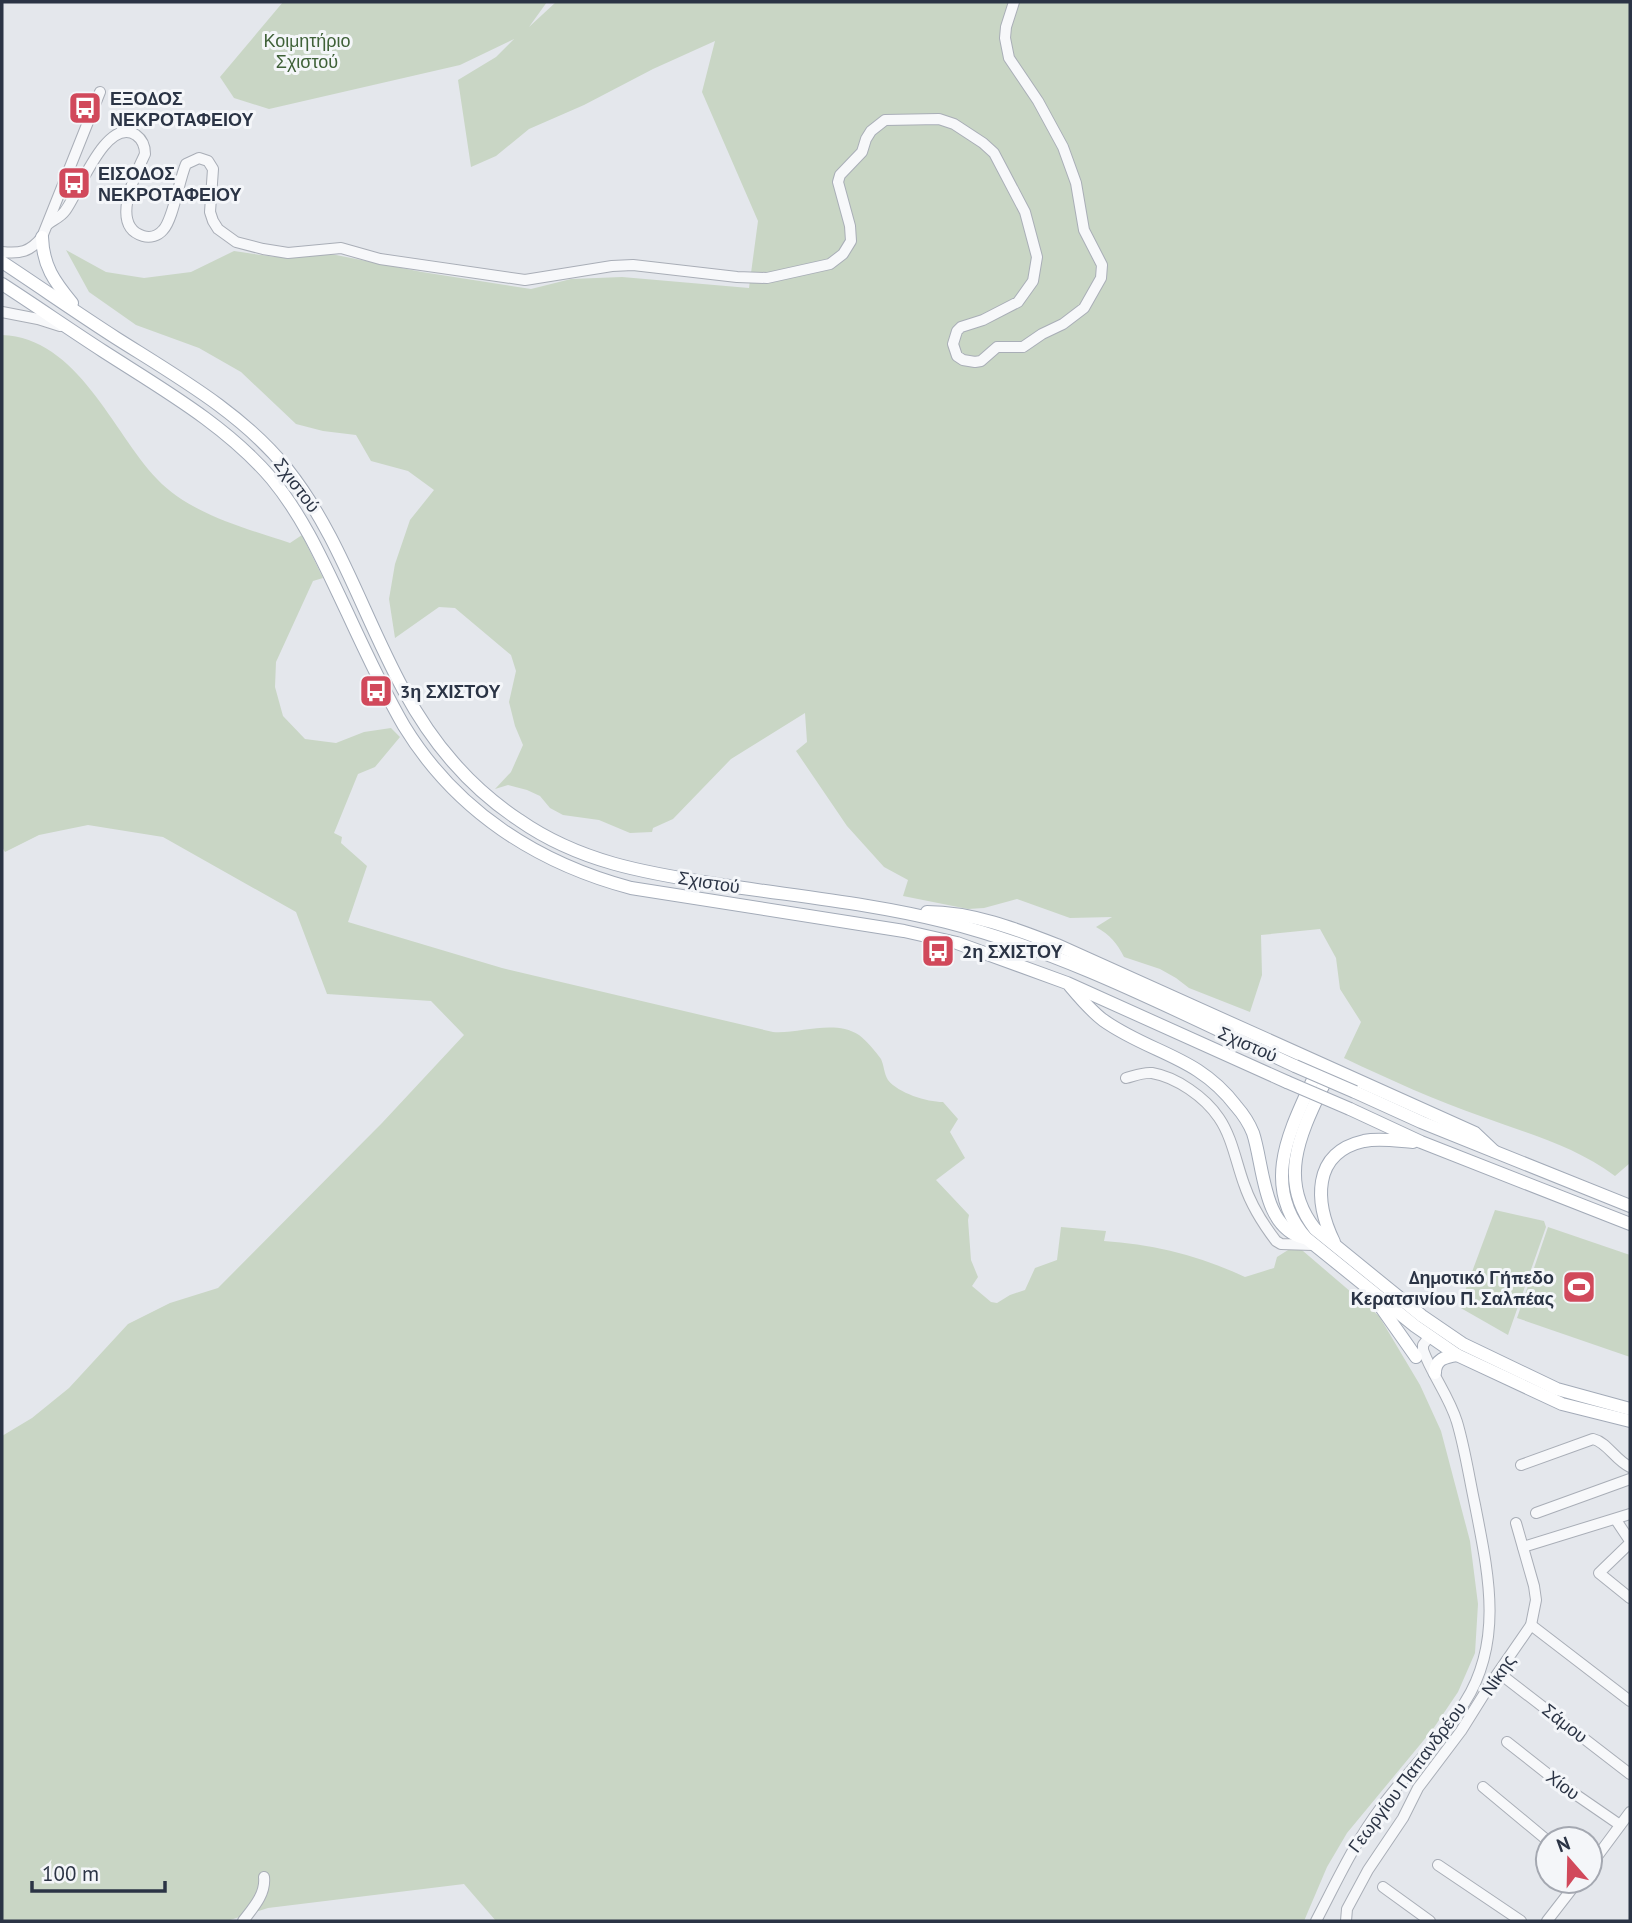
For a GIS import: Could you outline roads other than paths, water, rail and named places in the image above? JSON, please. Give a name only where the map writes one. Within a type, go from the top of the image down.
[{"type":"main road","points":[[43,237],[43,255],[51,275],[81,314]]},
{"type":"main road","name":"Σχιστού","points":[[2,262],[224,409],[286,467],[325,524],[394,669],[420,717],[452,761],[486,794],[520,821],[572,850],[635,871],[909,913],[979,931],[1050,957],[1421,1122],[1630,1206]]},
{"type":"main road","name":"Σχιστού","points":[[2,284],[214,424],[236,442],[273,481],[310,533],[377,676],[406,728],[438,773],[484,817],[510,836],[564,867],[631,888],[924,935],[1006,959],[1067,983],[1421,1142],[1630,1224]]},
{"type":"main road","points":[[909,913],[959,914],[1020,931],[1087,958],[1475,1133],[1494,1151]]},
{"type":"main road","points":[[1067,983],[1093,1012],[1106,1022],[1192,1065],[1222,1088],[1244,1115],[1251,1130],[1268,1197],[1276,1216],[1290,1233],[1309,1242],[1429,1337],[1457,1354],[1562,1404],[1630,1421]]},
{"type":"main road","points":[[1309,1242],[1294,1223],[1286,1202],[1281,1180],[1282,1158],[1289,1135],[1326,1065]]},
{"type":"main road","points":[[1326,1065],[1294,1161],[1294,1178],[1300,1205],[1315,1229],[1422,1317],[1463,1344],[1557,1389],[1630,1409]]},
{"type":"main road","points":[[1336,1247],[1324,1219],[1320,1196],[1320,1186],[1329,1165],[1343,1150],[1364,1141],[1421,1142]]},
{"type":"main road","points":[[1365,1285],[1416,1357]]},
{"type":"main road","points":[[1434,1373],[1437,1362],[1457,1354]]},
{"type":"street","points":[[48,224],[64,213],[93,161],[109,141],[115,135],[128,132],[139,137],[145,148],[145,154],[129,190],[127,204],[131,225],[145,237],[157,235],[166,226],[186,164],[199,158],[208,161],[213,169],[210,212],[218,229],[236,242],[263,249],[288,253],[341,248],[380,259],[525,280],[633,265],[767,278],[830,264],[848,248],[851,234],[838,182],[840,175],[862,152],[866,139],[878,124],[892,119],[940,119],[964,130],[994,153],[1025,212],[1037,257],[1033,281],[1018,302],[957,331],[954,351],[963,360],[981,361],[998,347],[1023,347],[1063,324],[1084,308],[1101,278],[1102,265],[1084,230],[1076,183],[1063,147],[1006,49],[1006,27],[1014,2]]},
{"type":"street","points":[[2,252],[22,253],[33,248],[43,237],[100,92]]},
{"type":"street","points":[[2,312],[38,319],[71,330]]},
{"type":"street","points":[[1125,1078],[1149,1073],[1167,1077],[1186,1087],[1203,1101],[1219,1116],[1254,1206],[1276,1241],[1281,1244],[1309,1242]]},
{"type":"street","points":[[1415,1326],[1409,1338],[1416,1357]]},
{"type":"street","name":"Γεωργίου Παπανδρέου","points":[[1316,1921],[1355,1843],[1397,1786],[1441,1736],[1467,1699],[1484,1660],[1489,1640],[1489,1587],[1476,1514],[1457,1422],[1423,1350],[1429,1337]]},
{"type":"street","name":"Γεωργίου Παπανδρέου","points":[[1416,1357],[1440,1385]]},
{"type":"street","points":[[1521,1465],[1598,1439],[1620,1463],[1630,1467]]},
{"type":"street","points":[[1536,1513],[1630,1479]]},
{"type":"street","points":[[1523,1547],[1630,1514]]},
{"type":"street","points":[[1616,1520],[1630,1542],[1599,1573],[1630,1598]]},
{"type":"street","name":"Νίκης","points":[[1346,1921],[1347,1909],[1368,1870],[1403,1818],[1410,1801],[1461,1731],[1531,1625],[1536,1600],[1516,1523]]},
{"type":"street","points":[[1531,1625],[1630,1701]]},
{"type":"street","name":"Σάμου","points":[[1499,1673],[1630,1774]]},
{"type":"street","name":"Χίου","points":[[1507,1742],[1559,1783],[1620,1825]]},
{"type":"street","points":[[1483,1787],[1534,1829]]},
{"type":"street","points":[[1604,1847],[1630,1812]]},
{"type":"street","points":[[1438,1865],[1521,1921]]},
{"type":"street","points":[[243,1921],[261,1895],[265,1886],[264,1877]]},
{"type":"street","points":[[1383,1887],[1430,1921]]},
{"type":"street","points":[[1547,1921],[1567,1895]]},
{"type":"place","name":"ΕΞΟΔΟΣ ΝΕΚΡΟΤΑΦΕΙΟΥ","points":[[85,108]]},
{"type":"place","name":"ΕΙΣΟΔΟΣ ΝΕΚΡΟΤΑΦΕΙΟΥ","points":[[74,183]]},
{"type":"place","name":"3η ΣΧΙΣΤΟΥ","points":[[376,691]]},
{"type":"place","name":"2η ΣΧΙΣΤΟΥ","points":[[938,951]]},
{"type":"place","name":"Δημοτικό Γήπεδο Κερατσινίου Π. Σαλπέας","points":[[1579,1287]]},
{"type":"park label","name":"Κοιμητήριο Σχιστού","points":[[307,50]]}]
